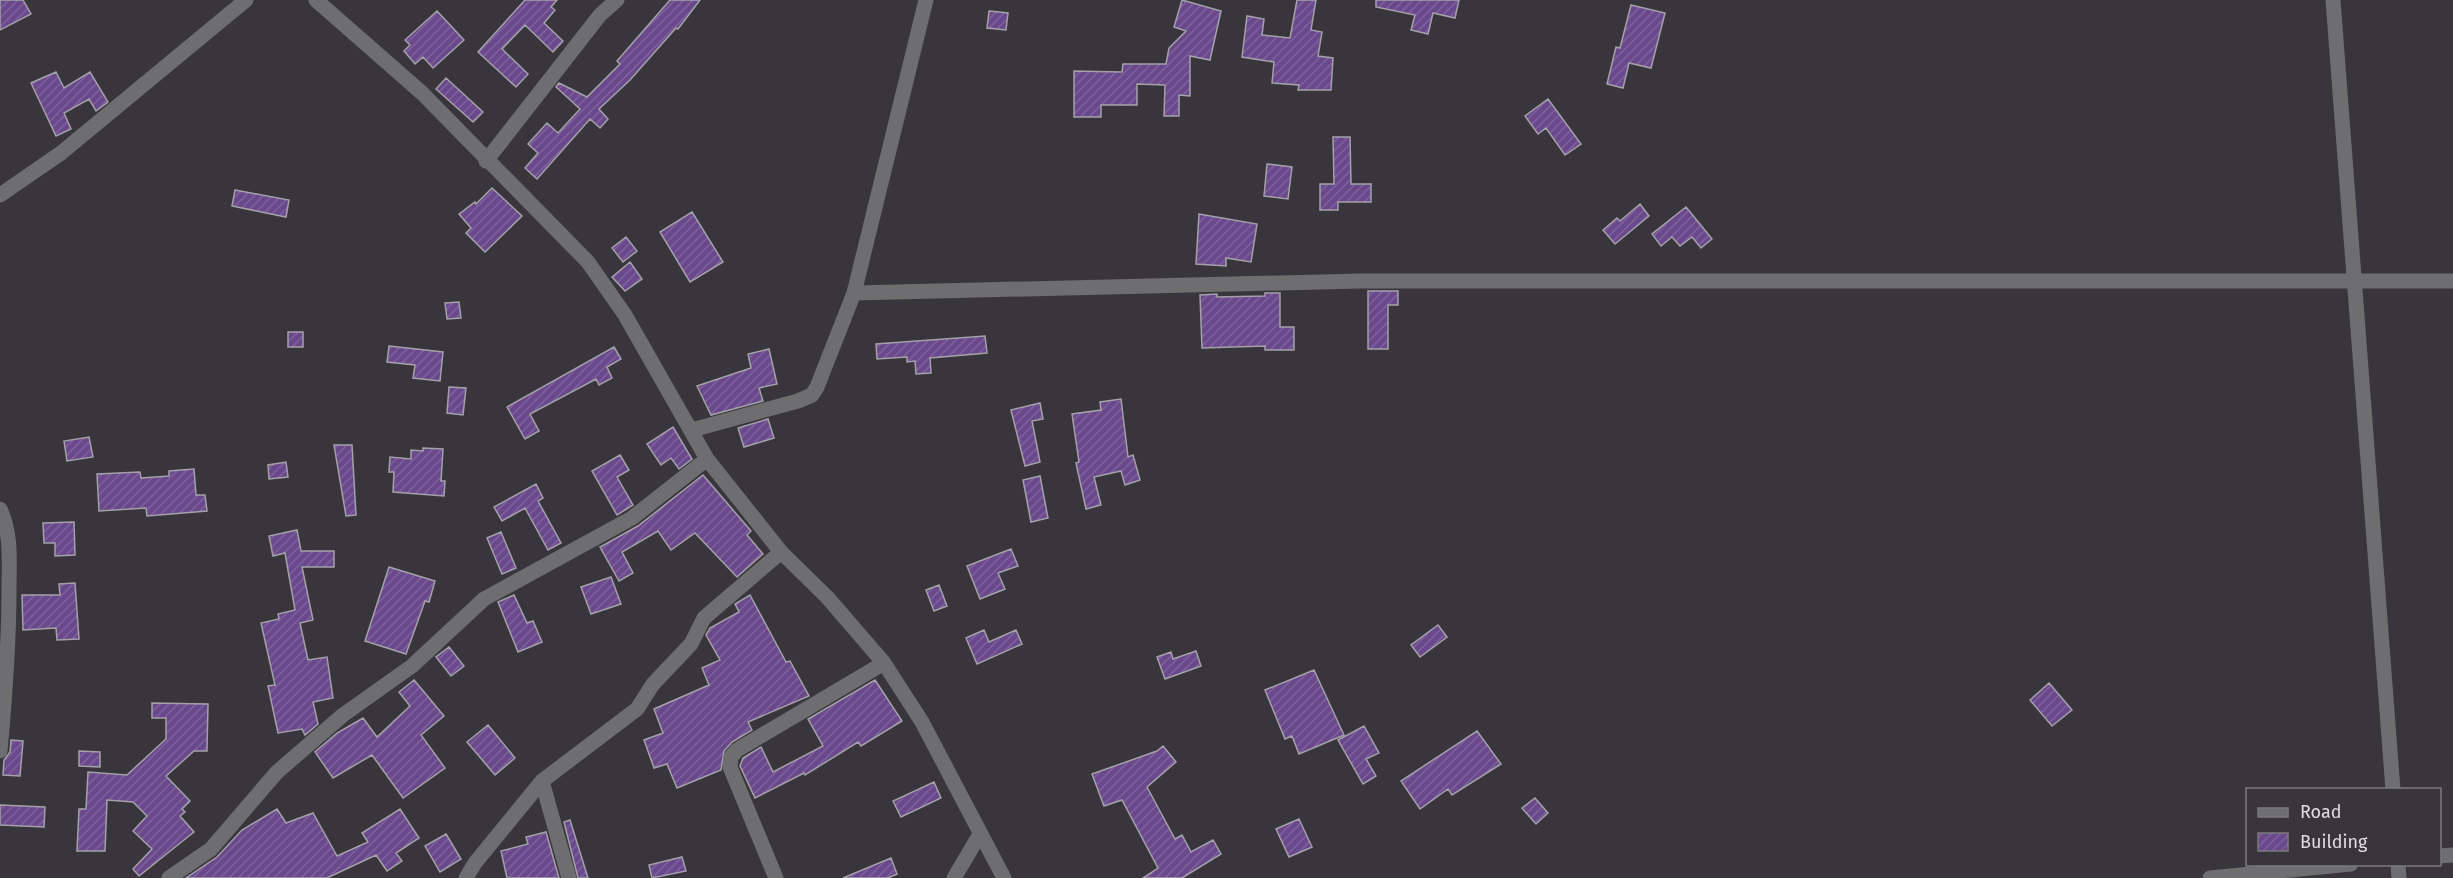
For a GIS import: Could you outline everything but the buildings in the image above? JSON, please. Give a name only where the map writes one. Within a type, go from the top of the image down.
[{"type":"street","points":[[0,195],[62,153],[246,0]]},
{"type":"street","points":[[316,0],[422,93],[588,262],[625,315],[707,459],[781,552],[827,597],[884,663],[922,722],[1004,878]]},
{"type":"street","points":[[486,160],[600,15],[617,0]]},
{"type":"street","points":[[692,430],[812,396],[854,293],[926,0]]},
{"type":"street","points":[[2333,0],[2393,788]]},
{"type":"street","points":[[854,293],[1360,281],[2453,281]]},
{"type":"street","points":[[169,878],[211,849],[278,772],[343,715],[412,666],[484,599],[632,518],[707,459]]},
{"type":"street","points":[[0,751],[9,644],[9,551],[2,517]]},
{"type":"street","points":[[466,878],[475,863],[542,781],[637,709],[653,684],[691,644],[704,618],[781,552]]},
{"type":"street","points":[[776,878],[730,767],[730,757],[737,750],[884,663]]},
{"type":"street","points":[[542,781],[569,878]]},
{"type":"street","points":[[954,878],[980,834]]},
{"type":"street","points":[[2210,878],[2331,866]]}]
